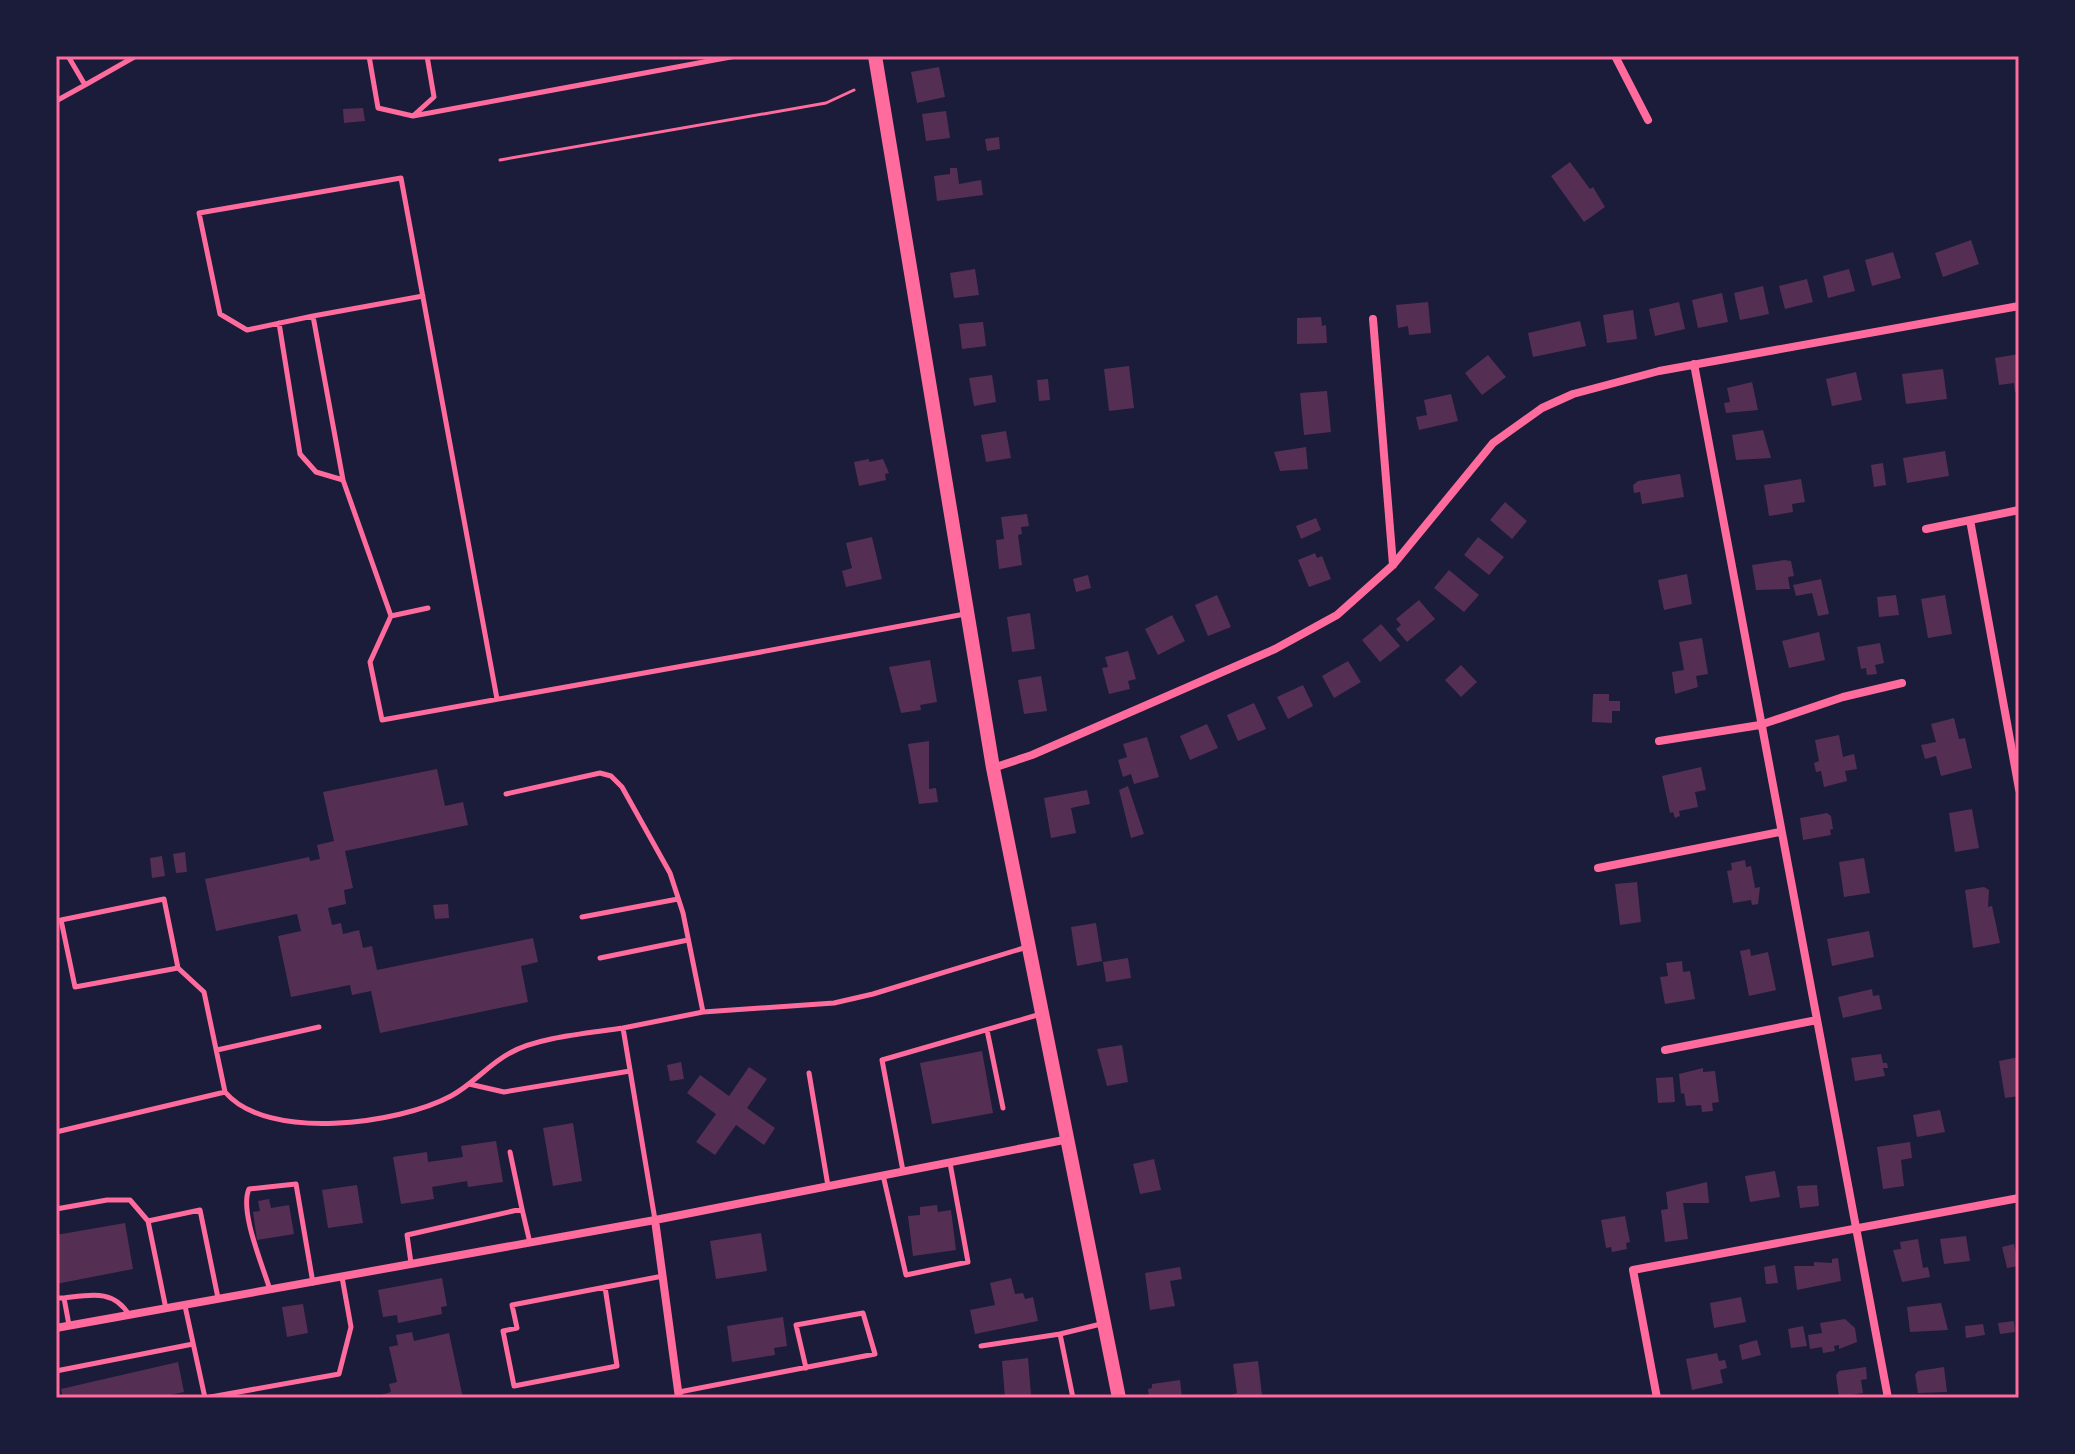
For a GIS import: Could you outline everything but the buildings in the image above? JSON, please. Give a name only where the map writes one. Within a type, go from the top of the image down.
[{"type":"main road","points":[[875,56],[993,768],[1119,1398]]},
{"type":"street","points":[[1615,56],[1648,120]]},
{"type":"street","points":[[993,768],[1032,755],[1299,637],[1356,601],[1393,565],[1473,465],[1516,424],[1573,394],[1694,364],[2019,306]]},
{"type":"street","points":[[1373,319],[1393,565]]},
{"type":"street","points":[[1694,364],[1888,1398]]},
{"type":"street","points":[[1926,529],[2019,510]]},
{"type":"street","points":[[1970,520],[2019,789]]},
{"type":"street","points":[[1659,741],[1760,725],[1843,697],[1902,683]]},
{"type":"street","points":[[1598,868],[1780,832]]},
{"type":"street","points":[[1665,1050],[1817,1020]]},
{"type":"street","points":[[56,1328],[655,1220],[1069,1139]]},
{"type":"street","points":[[1657,1398],[1633,1270],[2019,1198]]},
{"type":"street","points":[[655,1220],[679,1395]]},
{"type":"lane","points":[[68,56],[85,85]]},
{"type":"lane","points":[[56,101],[136,56]]},
{"type":"lane","points":[[369,56],[378,108],[413,116],[736,56]]},
{"type":"lane","points":[[413,116],[434,97],[427,56]]},
{"type":"lane","points":[[423,296],[247,330],[220,314],[199,213],[401,178],[423,296],[497,699]]},
{"type":"lane","points":[[313,316],[343,480],[391,616],[370,662],[382,720],[966,614]]},
{"type":"lane","points":[[279,323],[300,454],[316,472],[343,480]]},
{"type":"lane","points":[[391,616],[428,608]]},
{"type":"lane","points":[[506,794],[600,773],[611,776],[653,836],[678,899],[703,1012]]},
{"type":"lane","points":[[178,968],[75,987],[61,920],[164,899],[178,968],[204,992],[225,1092],[235,1103],[264,1113],[335,1126],[428,1107],[468,1084],[510,1052],[524,1047],[703,1012],[834,1003],[1027,947]]},
{"type":"lane","points":[[582,917],[678,899]]},
{"type":"lane","points":[[600,958],[688,940]]},
{"type":"lane","points":[[903,1172],[882,1060],[1041,1014]]},
{"type":"lane","points":[[217,1050],[319,1027]]},
{"type":"lane","points":[[623,1028],[655,1220]]},
{"type":"lane","points":[[987,1030],[1003,1108]]},
{"type":"lane","points":[[468,1084],[504,1092],[630,1071]]},
{"type":"lane","points":[[809,1073],[828,1186]]},
{"type":"lane","points":[[56,1132],[225,1092]]},
{"type":"lane","points":[[510,1152],[530,1243]]},
{"type":"lane","points":[[883,1175],[906,1275],[968,1262],[950,1163]]},
{"type":"lane","points":[[270,1291],[254,1242],[247,1201],[249,1189],[296,1184],[313,1283]]},
{"type":"lane","points":[[56,1209],[107,1200],[130,1200],[148,1221],[166,1310]]},
{"type":"lane","points":[[412,1264],[407,1235],[522,1209]]},
{"type":"lane","points":[[148,1221],[200,1210],[219,1300]]},
{"type":"lane","points":[[605,1287],[617,1366],[514,1386],[503,1331],[517,1328],[512,1305],[605,1287],[663,1276]]},
{"type":"lane","points":[[185,1306],[205,1398],[339,1374],[351,1327],[342,1277]]},
{"type":"lane","points":[[56,1298],[100,1294],[115,1298],[129,1316]]},
{"type":"lane","points":[[64,1298],[69,1326]]},
{"type":"lane","points":[[679,1395],[875,1354],[863,1313],[796,1325],[806,1368]]},
{"type":"lane","points":[[981,1346],[1060,1334],[1105,1323]]},
{"type":"lane","points":[[1060,1334],[1073,1398]]},
{"type":"lane","points":[[56,1371],[193,1344]]},
{"type":"path","points":[[500,160],[826,103],[854,90]]}]
